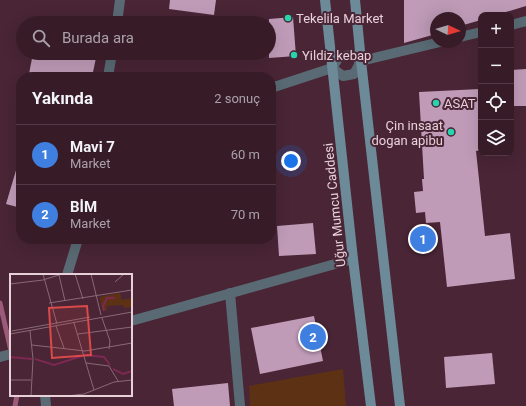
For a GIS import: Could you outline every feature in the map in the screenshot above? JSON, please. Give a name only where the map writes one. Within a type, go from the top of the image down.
[{"type":"main road","name":"Uğur Mumcu Caddesi","points":[[325,0],[353,259],[371,406]]},
{"type":"main road","points":[[355,0],[400,406]]},
{"type":"street","points":[[118,16],[120,0]]},
{"type":"street","points":[[514,24],[526,21]]},
{"type":"street","points":[[466,36],[478,33]]},
{"type":"street","points":[[276,86],[332,68],[339,57],[352,55],[361,61],[430,44]]},
{"type":"street","points":[[109,72],[111,60]]},
{"type":"street","points":[[332,68],[343,76],[354,74],[361,61]]},
{"type":"street","points":[[67,274],[76,244]]},
{"type":"street","points":[[132,321],[353,259]]},
{"type":"street","points":[[230,293],[240,406]]},
{"type":"shaded area","points":[[343,369],[346,406],[250,406],[249,386]]},
{"type":"building","points":[[170,0],[216,0],[214,15],[169,9]]},
{"type":"building","points":[[404,0],[526,0],[526,6],[506,12],[478,12],[478,21],[466,24],[466,12],[430,12],[430,36],[404,43]]},
{"type":"building","points":[[293,17],[296,56],[276,57],[276,18]]},
{"type":"building","points":[[32,60],[96,60],[93,72],[29,72]]},
{"type":"building","points":[[526,69],[526,106],[514,106],[514,70]]},
{"type":"building","points":[[478,89],[478,151],[476,151],[485,236],[510,233],[515,279],[447,287],[440,222],[426,223],[425,212],[416,213],[414,192],[423,191],[422,179],[424,179],[419,92]]},
{"type":"building","points":[[16,170],[16,207],[6,204]]},
{"type":"building","points":[[313,223],[316,254],[279,256],[277,226]]},
{"type":"building","points":[[314,316],[323,361],[260,374],[251,328]]},
{"type":"building","points":[[492,353],[495,384],[446,388],[444,357]]},
{"type":"building","points":[[228,383],[230,406],[174,406],[172,389]]},
{"type":"waterway","points":[[0,303],[10,347]]},
{"type":"waterway","points":[[15,406],[17,396]]},
{"type":"place","name":"Tekelila Market","points":[[288,18]]},
{"type":"place","name":"Yildiz kebap","points":[[294,55]]},
{"type":"place","name":"ASAT","points":[[436,103]]},
{"type":"place","name":"Çin insaat dogan apibu","points":[[451,132]]},
{"type":"place","name":"Mavi 7","points":[[423,239]]},
{"type":"place","name":"BİM","points":[[313,337]]}]
